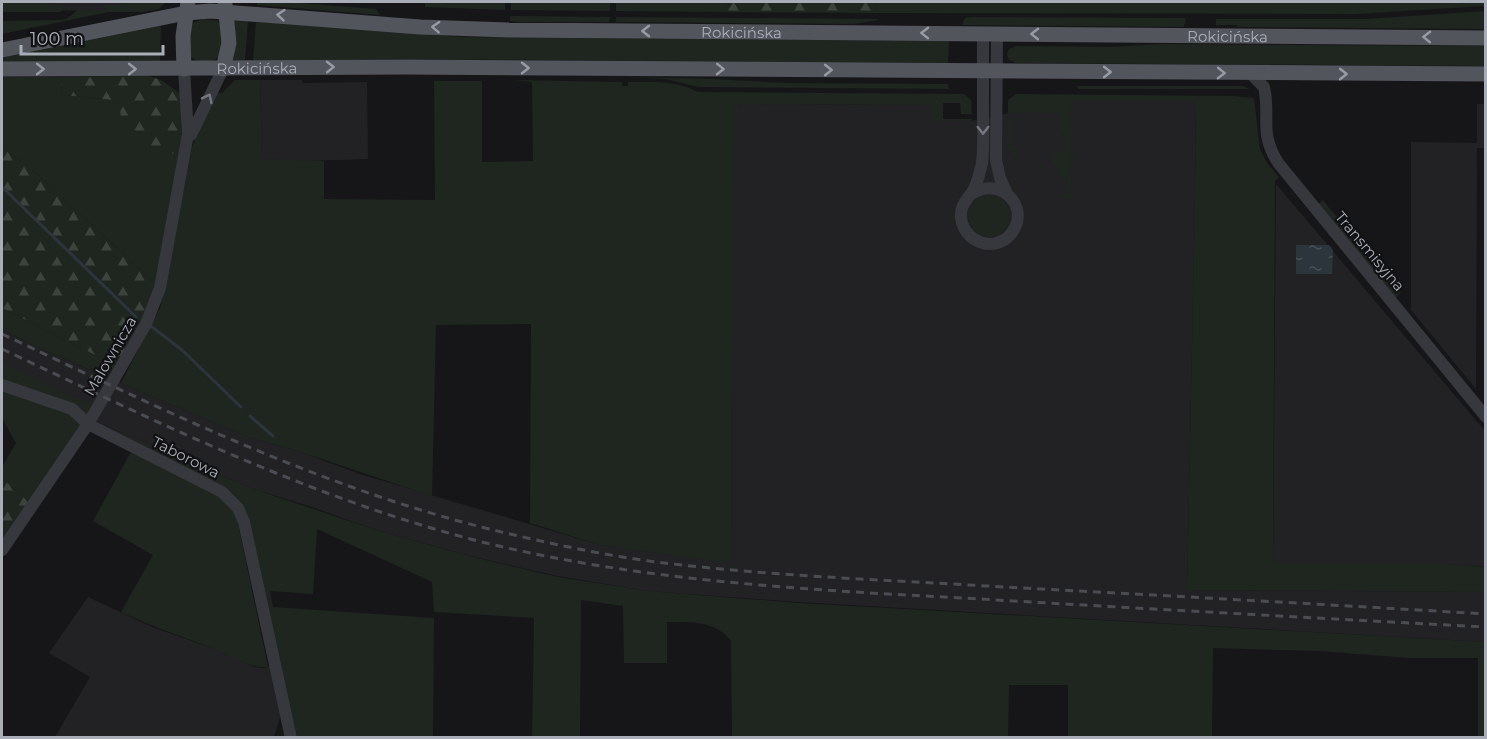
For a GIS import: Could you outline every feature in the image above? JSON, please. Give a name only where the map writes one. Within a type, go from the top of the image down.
[{"type":"main road","name":"Rokicińska","points":[[2,50],[187,7],[226,6],[420,27],[490,30],[1485,38]]},
{"type":"main road","points":[[223,69],[229,43],[226,6]]},
{"type":"main road","points":[[184,69],[183,46],[187,7]]},
{"type":"main road","name":"Rokicińska","points":[[2,69],[406,67],[1485,74]]},
{"type":"street","points":[[990,34],[996,160],[1007,194]]},
{"type":"street","name":"Malownicza","points":[[2,550],[88,424],[146,324],[156,302],[185,152],[188,117],[184,69]]},
{"type":"street","name":"Malownicza","points":[[185,152],[194,128],[223,69]]},
{"type":"street","points":[[970,195],[988,187],[1001,190],[1013,201],[1017,209],[1016,224],[1006,238],[989,244],[972,238],[962,224],[962,208],[977,181],[982,160],[990,71]]},
{"type":"street","points":[[1250,74],[1265,91],[1273,81],[1284,74]]},
{"type":"street","name":"Transmisyjna","points":[[1265,91],[1266,134],[1271,151],[1279,164],[1485,417]]},
{"type":"street","name":"Taborowa","points":[[2,385],[72,410],[88,424],[229,497],[238,508],[244,522],[291,738]]},
{"type":"shaded area","points":[[11,2],[165,2],[154,10],[10,11]]},
{"type":"shaded area","points":[[260,80],[302,80],[303,83],[367,82],[368,159],[302,161],[262,159]]},
{"type":"shaded area","points":[[1072,100],[1196,100],[1187,590],[1485,592],[1485,642],[799,602],[648,591],[558,576],[470,556],[376,530],[253,489],[102,424],[2,364],[2,329],[39,348],[248,437],[301,452],[360,474],[600,545],[731,562],[732,107],[741,104],[934,105],[934,121],[971,121]]},
{"type":"shaded area","points":[[1477,104],[1485,104],[1486,148],[1477,148],[1476,389],[1411,310],[1411,142],[1477,143]]},
{"type":"shaded area","points":[[1276,184],[1485,431],[1486,567],[1448,564],[1273,564]]},
{"type":"shaded area","points":[[88,597],[152,627],[212,648],[254,667],[264,668],[275,665],[283,708],[274,737],[55,737],[90,677],[49,653]]},
{"type":"green space","points":[[2,2],[48,2],[60,5],[63,9],[60,12],[2,12]]},
{"type":"green space","points":[[127,2],[166,2],[159,9],[143,12],[109,12],[2,34],[2,21],[66,19],[78,10],[104,10],[105,5]]},
{"type":"green space","points":[[257,2],[376,9],[380,15],[257,5]]},
{"type":"green space","points":[[425,2],[505,2],[505,10],[425,7]]},
{"type":"green space","points":[[511,2],[610,2],[610,11],[511,10]]},
{"type":"green space","points":[[616,2],[728,2],[726,12],[616,11]]},
{"type":"green space","points":[[728,2],[876,2],[875,13],[726,12]]},
{"type":"green space","points":[[876,2],[1486,2],[1485,6],[1356,14],[875,13]]},
{"type":"green space","points":[[1485,11],[1485,29],[1216,25],[1216,19],[1367,19]]},
{"type":"green space","points":[[510,16],[610,17],[609,22],[520,22],[510,21]]},
{"type":"green space","points":[[616,17],[878,20],[854,24],[616,22]]},
{"type":"green space","points":[[965,18],[1186,18],[1184,27],[962,25]]},
{"type":"green space","points":[[204,19],[218,21],[224,31],[220,56],[209,61],[195,59],[191,56],[188,46],[192,23]]},
{"type":"green space","points":[[234,20],[248,20],[245,61],[232,60]]},
{"type":"green space","points":[[256,21],[461,37],[949,41],[948,63],[390,59],[253,61]]},
{"type":"green space","points":[[161,25],[160,62],[2,62],[2,57]]},
{"type":"green space","points":[[1160,44],[1485,46],[1486,66],[1016,63],[1009,60],[1007,54],[1009,49],[1016,46],[1111,47]]},
{"type":"green space","points":[[149,76],[161,80],[181,94],[180,155],[156,148],[131,134],[122,123],[119,104],[113,100],[62,95],[61,77]]},
{"type":"green space","points":[[2,77],[61,77],[62,95],[113,100],[119,104],[121,109],[180,155],[156,284],[29,167],[2,147]]},
{"type":"green space","points":[[628,77],[785,83],[948,84],[949,89],[699,87],[666,79]]},
{"type":"green space","points":[[235,80],[260,80],[262,159],[324,161],[324,199],[435,200],[434,81],[482,81],[482,162],[533,161],[532,82],[513,80],[622,82],[622,86],[628,86],[628,82],[664,82],[682,85],[698,92],[964,94],[971,100],[972,114],[961,114],[960,103],[943,103],[943,119],[972,119],[971,121],[934,121],[933,105],[741,104],[733,107],[731,563],[600,545],[530,523],[531,324],[436,325],[432,496],[301,452],[248,437],[121,383],[160,308],[192,147],[216,93],[222,93]]},
{"type":"green space","points":[[1077,86],[1243,86],[1250,89],[1079,89]]},
{"type":"green space","points":[[1016,94],[1254,98],[1260,149],[1267,163],[1279,177],[1275,181],[1273,564],[1448,564],[1485,567],[1485,592],[1187,590],[1196,100],[1072,100],[1071,198],[1065,198],[1062,193],[1067,193],[1066,179],[1062,179],[1060,171],[1051,162],[1055,157],[1055,152],[1065,151],[1064,133],[1060,132],[1060,114],[1030,112],[1009,114],[1009,145],[1018,147],[1020,151],[1014,156],[1008,150],[1008,100]]},
{"type":"green space","points":[[2,147],[29,167],[156,284],[152,301],[117,366],[2,308]]},
{"type":"green space","points":[[989,195],[997,196],[1004,201],[1009,208],[1009,224],[1004,231],[997,236],[989,237],[981,236],[974,231],[969,224],[968,216],[969,208],[974,201],[981,196]]},
{"type":"green space","points":[[1323,200],[1336,216],[1342,215],[1353,228],[1355,238],[1401,292],[1395,299],[1318,204]]},
{"type":"green space","points":[[2,308],[117,366],[110,378],[39,348],[2,329]]},
{"type":"green space","points":[[2,363],[94,406],[87,416],[2,381]]},
{"type":"green space","points":[[2,390],[61,408],[83,422],[30,503],[2,478],[2,467],[16,443],[2,418]]},
{"type":"green space","points":[[102,424],[253,489],[376,530],[469,556],[558,577],[648,591],[799,603],[1485,642],[1485,737],[1478,737],[1478,658],[1411,658],[1318,651],[1213,648],[1212,737],[1068,737],[1068,685],[1009,685],[1008,737],[732,737],[731,641],[725,634],[702,624],[667,622],[667,663],[624,663],[623,606],[581,600],[580,737],[532,737],[534,618],[434,612],[432,582],[317,529],[313,594],[270,591],[273,607],[434,618],[433,737],[297,737],[240,502],[226,489]]},
{"type":"green space","points":[[132,450],[216,492],[236,514],[268,667],[246,664],[121,612],[153,555],[93,521]]},
{"type":"green space","points":[[2,478],[30,503],[2,544]]},
{"type":"water","points":[[1296,245],[1329,245],[1333,250],[1332,274],[1296,274]]},
{"type":"waterway","points":[[2,187],[136,317]]},
{"type":"waterway","points":[[152,327],[182,350],[241,407]]},
{"type":"waterway","points":[[250,416],[273,436]]},
{"type":"railway","points":[[2,334],[179,417],[360,490],[485,528],[602,553],[673,564],[791,575],[1486,614]]},
{"type":"railway","points":[[2,349],[118,404],[295,481],[416,523],[478,541],[540,555],[664,575],[790,588],[1486,627]]}]
